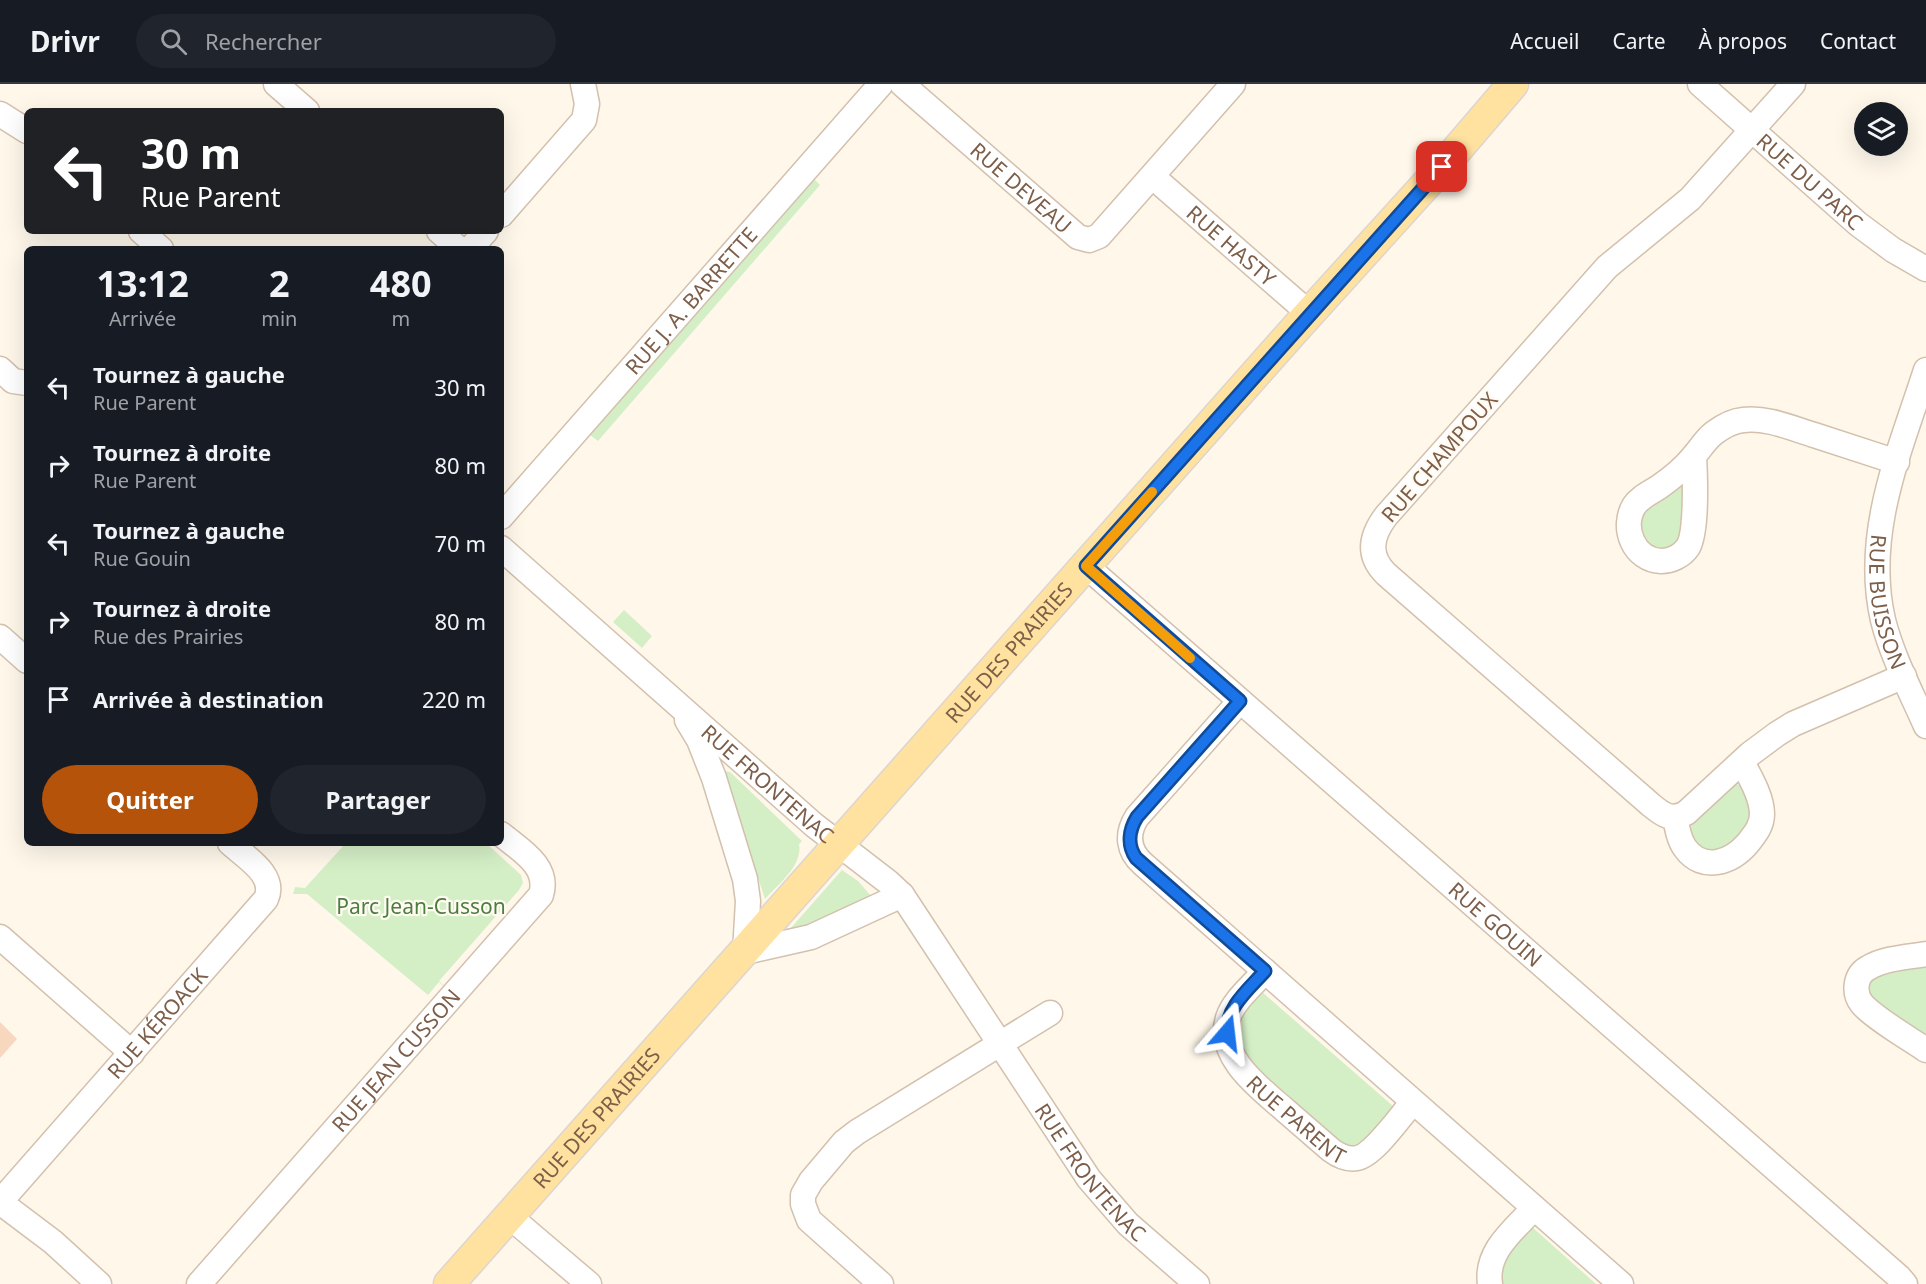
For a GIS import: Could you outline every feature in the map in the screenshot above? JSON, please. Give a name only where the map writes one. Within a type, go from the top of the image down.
[{"type":"main road","name":"RUE DES PRAIRIES","points":[[449,1284],[1442,167],[1513,84]]},
{"type":"street","points":[[276,84],[303,108]]},
{"type":"street","points":[[504,212],[584,120],[587,104],[583,84]]},
{"type":"street","name":"RUE J. A. BARRETTE","points":[[504,514],[881,84]]},
{"type":"street","name":"RUE DEVEAU","points":[[902,84],[1078,237],[1089,240],[1099,236],[1233,84]]},
{"type":"street","name":"RUE DU PARC","points":[[1700,84],[1875,238],[1926,269]]},
{"type":"street","points":[[1752,130],[1793,84]]},
{"type":"street","points":[[0,114],[24,129]]},
{"type":"street","name":"RUE CHAMPOUX","points":[[1675,817],[1664,815],[1651,805],[1386,574],[1376,561],[1372,545],[1374,534],[1386,516],[1607,267],[1690,199],[1752,130]]},
{"type":"street","name":"RUE HASTY","points":[[1153,177],[1310,314]]},
{"type":"street","points":[[442,234],[456,246]]},
{"type":"street","points":[[473,246],[483,234]]},
{"type":"street","points":[[0,369],[13,381],[24,383]]},
{"type":"street","name":"RUE BUISSON","points":[[1926,370],[1884,501],[1877,576],[1884,621],[1904,676],[1926,726]]},
{"type":"street","points":[[1694,456],[1702,443],[1721,428],[1742,420],[1754,420],[1768,421],[1897,462]]},
{"type":"street","name":"RUE FRONTENAC","points":[[504,551],[814,825],[902,895],[1077,1162],[1100,1193],[1128,1224],[1197,1284]]},
{"type":"street","name":"RUE GOUIN","points":[[1086,566],[1899,1276],[1905,1284]]},
{"type":"street","points":[[0,637],[24,658]]},
{"type":"street","points":[[1742,762],[1761,804],[1761,821],[1756,832],[1735,856],[1714,863],[1701,861],[1693,856],[1681,842],[1675,817],[1686,813],[1742,762],[1764,742],[1792,724],[1904,676]]},
{"type":"street","points":[[1240,701],[1137,817],[1130,834],[1130,847],[1136,858],[1621,1284]]},
{"type":"street","points":[[675,703],[691,727],[706,757],[745,879],[748,901],[745,952],[811,938],[902,895]]},
{"type":"street","name":"RUE JEAN CUSSON","points":[[199,1284],[541,895],[544,883],[540,870],[504,837]]},
{"type":"street","name":"RUE KÉROACK","points":[[0,1202],[266,899],[269,887],[265,876],[233,846]]},
{"type":"street","points":[[0,937],[132,1053]]},
{"type":"street","points":[[1926,954],[1874,964],[1865,969],[1856,986],[1861,1003],[1926,1050]]},
{"type":"street","name":"RUE PARENT","points":[[1265,971],[1234,1007],[1227,1026],[1233,1056],[1261,1089],[1331,1150],[1343,1158],[1350,1159],[1362,1157],[1371,1150],[1413,1102]]},
{"type":"street","points":[[881,1284],[808,1220],[803,1204],[806,1188],[844,1142],[857,1132],[1050,1013]]},
{"type":"street","points":[[0,1202],[53,1242],[99,1284]]},
{"type":"street","points":[[1490,1284],[1490,1268],[1494,1255],[1534,1208]]},
{"type":"street","points":[[509,1216],[589,1284]]},
{"type":"green space","points":[[814,179],[820,185],[598,441],[590,435]]},
{"type":"green space","points":[[1684,482],[1684,532],[1673,550],[1652,550],[1638,530],[1641,512]]},
{"type":"green space","points":[[624,610],[652,636],[642,648],[613,622]]},
{"type":"green space","points":[[725,771],[730,772],[802,841],[799,844],[797,860],[793,867],[765,899],[724,774]]},
{"type":"green space","points":[[1735,784],[1741,785],[1752,809],[1752,818],[1731,847],[1717,853],[1699,850],[1688,832],[1689,828]]},
{"type":"green space","name":"Parc Jean-Cusson","points":[[343,846],[489,846],[521,875],[523,883],[439,981],[454,995],[439,982],[428,995],[307,894],[293,894],[295,887],[305,888]]},
{"type":"green space","points":[[842,870],[858,881],[871,896],[791,931],[790,929]]},
{"type":"green space","points":[[1926,963],[1926,1038],[1869,1000],[1865,988],[1871,976]]},
{"type":"green space","points":[[1262,992],[1393,1106],[1371,1133],[1358,1143],[1350,1146],[1343,1145],[1281,1093],[1251,1062],[1241,1047],[1236,1033],[1238,1021],[1244,1010]]},
{"type":"green space","points":[[1532,1227],[1596,1284],[1503,1284],[1501,1276],[1505,1260],[1514,1246]]},
{"type":"building","points":[[0,1022],[17,1039],[0,1058]]},
{"type":"slow traffic","points":[[1152,492],[1086,566],[1190,658]]},
{"type":"route","points":[[1227,1033],[1227,1020],[1234,1007],[1265,971],[1136,858],[1132,853],[1130,840],[1137,817],[1240,701],[1086,566],[1442,167]]}]
